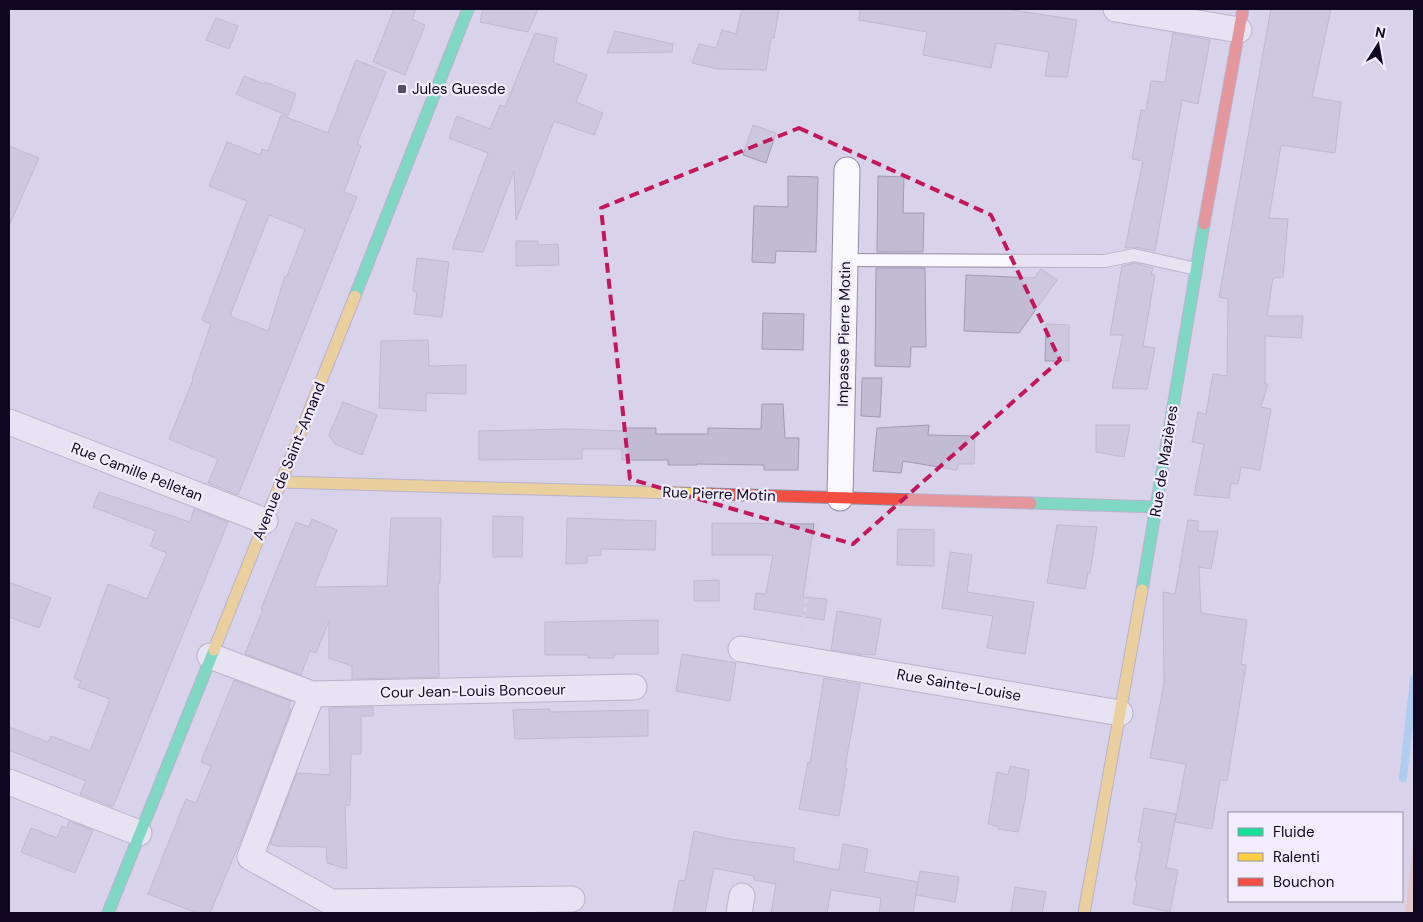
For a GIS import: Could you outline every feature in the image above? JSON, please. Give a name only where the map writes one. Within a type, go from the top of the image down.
[{"type":"street","name":"Avenue de Saint-Amand","points":[[108,913],[210,656],[282,482],[468,9]]},
{"type":"street","points":[[1116,9],[1241,20]]},
{"type":"street","name":"Rue de Mazières","points":[[1084,913],[1241,20]]},
{"type":"street","name":"Impasse Pierre Motin","points":[[831,498],[845,260],[847,170]]},
{"type":"street","name":"Rue Camille Pelletan","points":[[9,422],[265,521]]},
{"type":"street","name":"Rue Pierre Motin","points":[[282,482],[1156,507]]},
{"type":"street","name":"Rue Sainte-Louise","points":[[741,649],[1120,713]]},
{"type":"street","name":"Cour Jean-Louis Boncoeur","points":[[210,656],[312,694],[634,687]]},
{"type":"street","points":[[312,694],[250,857],[331,902],[572,899]]},
{"type":"street","points":[[9,782],[139,833]]},
{"type":"lane","points":[[845,260],[1105,261],[1134,255],[1196,269]]},
{"type":"path","points":[[798,658],[831,498]]},
{"type":"highlighted area","points":[[799,128],[991,215],[1060,360],[853,544],[630,479],[601,208]]},
{"type":"shaded area","points":[[1414,838],[1414,913],[1405,913]]},
{"type":"building","points":[[394,9],[416,9],[412,19],[425,25],[405,75],[373,62]]},
{"type":"building","points":[[483,9],[538,9],[528,32],[480,22]]},
{"type":"building","points":[[742,9],[779,9],[774,38],[771,38],[766,70],[718,69],[692,63],[699,44],[716,48],[722,30],[736,34]]},
{"type":"building","points":[[860,9],[1006,9],[1077,20],[1067,77],[1045,76],[1049,52],[996,43],[991,68],[923,55],[927,32],[859,20]]},
{"type":"building","points":[[1271,9],[1331,9],[1312,97],[1341,102],[1335,153],[1281,145],[1269,218],[1288,219],[1283,277],[1273,278],[1267,316],[1303,316],[1301,338],[1265,336],[1265,384],[1268,384],[1261,407],[1271,409],[1260,470],[1241,467],[1238,484],[1231,483],[1229,498],[1194,495],[1204,444],[1192,442],[1198,412],[1206,414],[1213,374],[1227,376],[1228,299],[1219,297]]},
{"type":"building","points":[[216,18],[238,26],[229,49],[206,40]]},
{"type":"building","points":[[615,31],[673,44],[672,52],[607,53]]},
{"type":"building","points":[[535,33],[557,38],[553,62],[587,75],[576,102],[603,113],[594,135],[554,121],[516,220],[514,171],[483,252],[452,249],[488,153],[449,138],[457,116],[490,129],[500,105],[505,107]]},
{"type":"building","points":[[1173,33],[1210,40],[1198,104],[1182,100],[1155,251],[1135,247],[1125,248],[1143,161],[1132,159],[1141,110],[1146,111],[1151,81],[1165,82]]},
{"type":"building","points":[[356,60],[386,72],[357,144],[361,146],[344,192],[357,197],[238,495],[208,483],[218,459],[169,439],[193,380],[211,324],[202,320],[247,201],[209,186],[227,142],[260,155],[262,149],[268,151],[281,115],[328,133]],"holes":[[[269,215],[305,229],[287,276],[285,276],[268,331],[230,316]]]},
{"type":"building","points":[[244,76],[296,94],[288,116],[236,94]]},
{"type":"building","points":[[753,125],[776,133],[766,163],[743,155]]},
{"type":"building","points":[[9,146],[39,158],[9,226]]},
{"type":"building","points":[[788,176],[818,177],[816,252],[776,251],[775,263],[752,262],[754,206],[788,207]]},
{"type":"building","points":[[878,176],[904,177],[903,213],[924,213],[923,252],[877,252]]},
{"type":"building","points":[[516,241],[538,241],[538,245],[558,244],[559,265],[516,266]]},
{"type":"building","points":[[417,258],[449,262],[442,317],[414,314],[417,292],[413,291]]},
{"type":"building","points":[[1134,263],[1153,268],[1151,274],[1155,275],[1143,346],[1155,348],[1147,389],[1112,388],[1123,335],[1110,335],[1122,266]]},
{"type":"building","points":[[876,268],[925,268],[926,347],[911,347],[910,367],[875,366]]},
{"type":"building","points":[[1041,269],[1057,280],[1019,333],[964,331],[966,275],[1034,278]]},
{"type":"building","points":[[763,313],[804,314],[803,350],[762,349]]},
{"type":"building","points":[[1046,324],[1069,325],[1069,361],[1045,361]]},
{"type":"building","points":[[428,340],[429,366],[466,365],[466,394],[426,393],[426,411],[379,408],[381,341]]},
{"type":"building","points":[[862,378],[882,378],[880,417],[861,416]]},
{"type":"building","points":[[343,402],[377,415],[362,455],[335,444],[329,435]]},
{"type":"building","points":[[762,404],[783,404],[785,438],[799,438],[798,470],[764,470],[764,465],[668,465],[668,460],[622,460],[622,449],[582,449],[582,459],[479,460],[479,431],[568,429],[623,431],[623,428],[656,428],[656,434],[708,434],[708,428],[761,429]]},
{"type":"building","points":[[929,425],[928,435],[975,436],[974,464],[958,464],[957,470],[903,461],[901,473],[873,471],[877,428]]},
{"type":"building","points":[[1096,425],[1130,425],[1124,457],[1096,452]]},
{"type":"building","points":[[99,492],[190,522],[194,509],[228,522],[113,807],[80,794],[86,781],[9,750],[9,727],[48,742],[51,736],[90,751],[110,699],[78,687],[81,681],[74,678],[108,584],[147,599],[167,553],[150,546],[156,531],[93,507]]},
{"type":"building","points":[[493,516],[523,517],[522,557],[493,557]]},
{"type":"building","points":[[391,518],[441,518],[440,583],[438,583],[439,677],[352,679],[352,666],[329,658],[329,621],[316,653],[310,651],[301,675],[245,654],[296,522],[309,527],[312,519],[337,530],[314,587],[387,586]]},
{"type":"building","points":[[567,518],[656,521],[655,550],[601,549],[601,555],[587,556],[587,563],[566,564]]},
{"type":"building","points":[[1188,520],[1198,521],[1198,531],[1218,531],[1211,569],[1199,567],[1201,613],[1247,620],[1241,664],[1246,665],[1227,781],[1220,780],[1212,829],[1175,822],[1186,764],[1150,758],[1164,683],[1163,592],[1175,594]]},
{"type":"building","points":[[712,523],[814,524],[803,597],[827,599],[824,620],[754,609],[756,593],[766,594],[773,555],[712,555]]},
{"type":"building","points":[[1057,525],[1097,527],[1090,573],[1088,573],[1085,589],[1047,583]]},
{"type":"building","points":[[898,529],[934,530],[934,566],[897,565]]},
{"type":"building","points":[[950,552],[972,555],[967,592],[1034,602],[1025,654],[987,648],[993,616],[942,608]]},
{"type":"building","points":[[719,580],[719,601],[694,601],[694,581]]},
{"type":"building","points":[[9,582],[51,598],[39,628],[9,617]]},
{"type":"building","points":[[837,611],[881,619],[875,655],[831,650]]},
{"type":"building","points":[[658,620],[658,654],[615,654],[614,658],[588,658],[588,655],[545,655],[545,622]]},
{"type":"building","points":[[682,654],[736,663],[730,701],[676,691]]},
{"type":"building","points":[[824,678],[860,684],[845,768],[847,769],[839,816],[799,809],[808,762],[810,763]]},
{"type":"building","points":[[234,680],[291,701],[288,709],[291,709],[243,835],[210,913],[197,913],[148,894],[186,799],[196,803],[211,766],[201,762]]},
{"type":"building","points":[[373,707],[373,716],[361,716],[361,754],[351,754],[350,805],[345,805],[347,869],[327,863],[326,847],[278,846],[270,844],[297,773],[330,775],[329,708]]},
{"type":"building","points":[[550,709],[550,712],[648,710],[648,736],[515,739],[513,710]]},
{"type":"building","points":[[1010,766],[1029,770],[1018,832],[998,829],[999,827],[988,824],[997,772],[1008,775]]},
{"type":"building","points":[[1144,808],[1176,814],[1166,868],[1178,870],[1170,912],[1133,904],[1137,881],[1135,880],[1142,843],[1138,842]]},
{"type":"building","points":[[69,821],[93,830],[75,873],[21,852],[31,828],[57,838],[62,826],[67,828]]},
{"type":"building","points":[[694,831],[730,839],[795,848],[793,861],[839,870],[843,844],[868,849],[864,872],[918,882],[913,913],[879,913],[881,898],[831,890],[827,913],[771,913],[776,884],[754,880],[754,876],[714,868],[705,913],[673,913],[679,880],[685,881]]},
{"type":"building","points":[[920,871],[959,877],[955,902],[916,895]]},
{"type":"building","points":[[1015,887],[1046,892],[1042,913],[1011,913]]},
{"type":"waterway","points":[[1403,778],[1414,679]]},
{"type":"traffic: fast","points":[[355,296],[468,9]]},
{"type":"traffic: fast","points":[[1142,590],[1204,224]]},
{"type":"traffic: fast","points":[[1031,503],[1157,507]]},
{"type":"traffic: fast","points":[[108,913],[214,650]]},
{"type":"traffic: slow","points":[[214,650],[355,296]]},
{"type":"traffic: slow","points":[[282,482],[710,494]]},
{"type":"traffic: slow","points":[[1084,913],[1142,590]]},
{"type":"traffic: jam","points":[[1204,224],[1243,9]]},
{"type":"traffic: jam","points":[[710,494],[1031,503]]},
{"type":"place","name":"Jules Guesde","points":[[402,89]]}]
